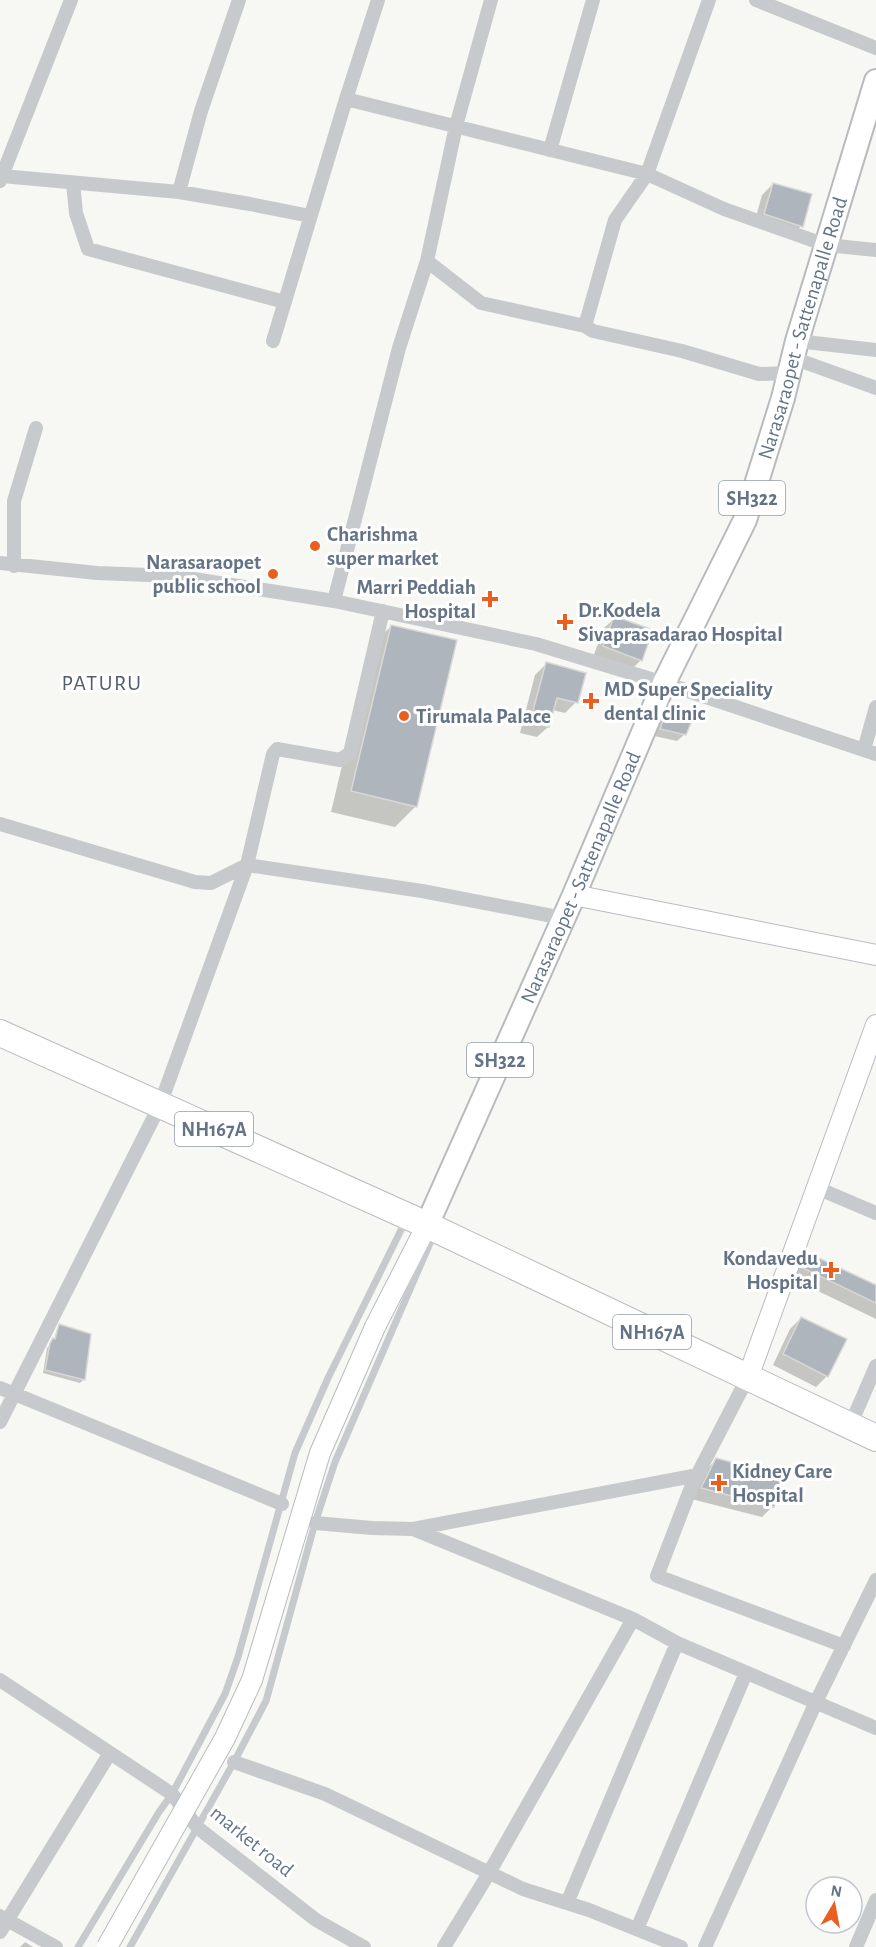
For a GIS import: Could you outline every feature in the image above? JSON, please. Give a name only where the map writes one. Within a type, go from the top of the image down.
[{"type":"highway","name":"NH167A","points":[[0,1033],[424,1223],[876,1438]]},
{"type":"main road","name":"Narasaraopet - Sattenapalle Road","points":[[107,1947],[225,1738],[252,1680],[320,1453],[375,1327],[574,895],[664,683],[745,520],[783,398],[826,245],[874,94]]},
{"type":"main road","points":[[574,895],[876,955]]},
{"type":"main road","points":[[748,1377],[876,1025]]},
{"type":"street","points":[[71,0],[1,178],[179,192],[310,216]]},
{"type":"street","points":[[179,192],[201,111],[239,0]]},
{"type":"street","points":[[273,341],[378,0]]},
{"type":"street","points":[[334,601],[399,348],[427,261],[456,126],[491,0]]},
{"type":"street","points":[[550,150],[593,0]]},
{"type":"street","points":[[585,326],[615,220],[647,174],[708,0]]},
{"type":"street","points":[[756,0],[876,48]]},
{"type":"street","points":[[346,99],[647,174],[724,209],[826,245],[876,250]]},
{"type":"street","points":[[73,183],[76,213],[88,249],[285,302]]},
{"type":"street","points":[[427,261],[481,303],[682,351],[759,375],[793,357],[876,350]]},
{"type":"street","points":[[793,357],[876,388]]},
{"type":"street","points":[[14,566],[14,501],[36,428]]},
{"type":"street","points":[[0,563],[97,573],[175,576],[334,601],[536,644],[664,683],[870,752],[876,707]]},
{"type":"street","points":[[0,1422],[160,1105],[247,865],[273,754],[277,749],[340,760],[350,753],[383,612]]},
{"type":"street","points":[[0,824],[195,882],[211,883],[247,865],[422,891],[563,918]]},
{"type":"street","points":[[817,1188],[876,1213]]},
{"type":"street","points":[[850,1426],[876,1366]]},
{"type":"street","points":[[748,1377],[692,1485],[657,1576],[844,1646]]},
{"type":"street","points":[[0,1388],[282,1504]]},
{"type":"street","points":[[315,1523],[413,1529],[698,1474]]},
{"type":"street","points":[[413,1529],[633,1619],[677,1643],[876,1728]]},
{"type":"street","points":[[705,1947],[816,1702],[876,1580]]},
{"type":"street","points":[[444,1947],[489,1873],[633,1619]]},
{"type":"street","points":[[567,1903],[677,1643]]},
{"type":"street","points":[[637,1929],[747,1673]]},
{"type":"street","name":"market road","points":[[0,1680],[172,1794],[198,1828],[316,1920],[364,1947]]},
{"type":"street","points":[[56,1947],[2,1922],[110,1753]]},
{"type":"street","points":[[234,1762],[325,1794],[523,1889],[567,1903],[681,1947]]},
{"type":"street","points":[[856,1947],[876,1900]]},
{"type":"lane","points":[[78,1947],[172,1794],[225,1694],[238,1657],[295,1453],[328,1378],[424,1223]]},
{"type":"lane","points":[[130,1947],[198,1828],[266,1701],[315,1523],[335,1462],[424,1223]]},
{"type":"building","points":[[773,183],[812,194],[803,227],[764,214]]},
{"type":"building","points":[[614,616],[653,630],[642,661],[603,646]]},
{"type":"building","name":"Tirumala Palace","points":[[391,625],[457,640],[417,807],[351,791]]},
{"type":"building","points":[[546,662],[586,673],[578,703],[557,698],[549,727],[530,722]]},
{"type":"building","points":[[665,715],[691,723],[686,735],[660,729]]},
{"type":"building","points":[[806,1252],[876,1285],[876,1303],[801,1267]]},
{"type":"building","points":[[801,1317],[847,1339],[828,1377],[783,1354]]},
{"type":"building","points":[[59,1324],[91,1334],[85,1380],[45,1370],[50,1343],[53,1338],[55,1339]]},
{"type":"building","points":[[716,1458],[782,1476],[774,1507],[701,1488]]},
{"type":"place","name":"Charishma super market","points":[[315,546]]},
{"type":"place","name":"Narasaraopet public school","points":[[273,574]]},
{"type":"place","name":"Marri Peddiah Hospital","points":[[490,599]]},
{"type":"place","name":"Dr.Kodela Sivaprasadarao Hospital","points":[[565,622]]},
{"type":"place","name":"MD Super Speciality dental clinic","points":[[591,701]]},
{"type":"place","name":"Tirumala Palace","points":[[404,716]]},
{"type":"place","name":"Kondavedu Hospital","points":[[831,1270]]},
{"type":"place","name":"Kidney Care Hospital","points":[[719,1483]]},
{"type":"district","name":"PATURU","points":[[102,682]]}]
